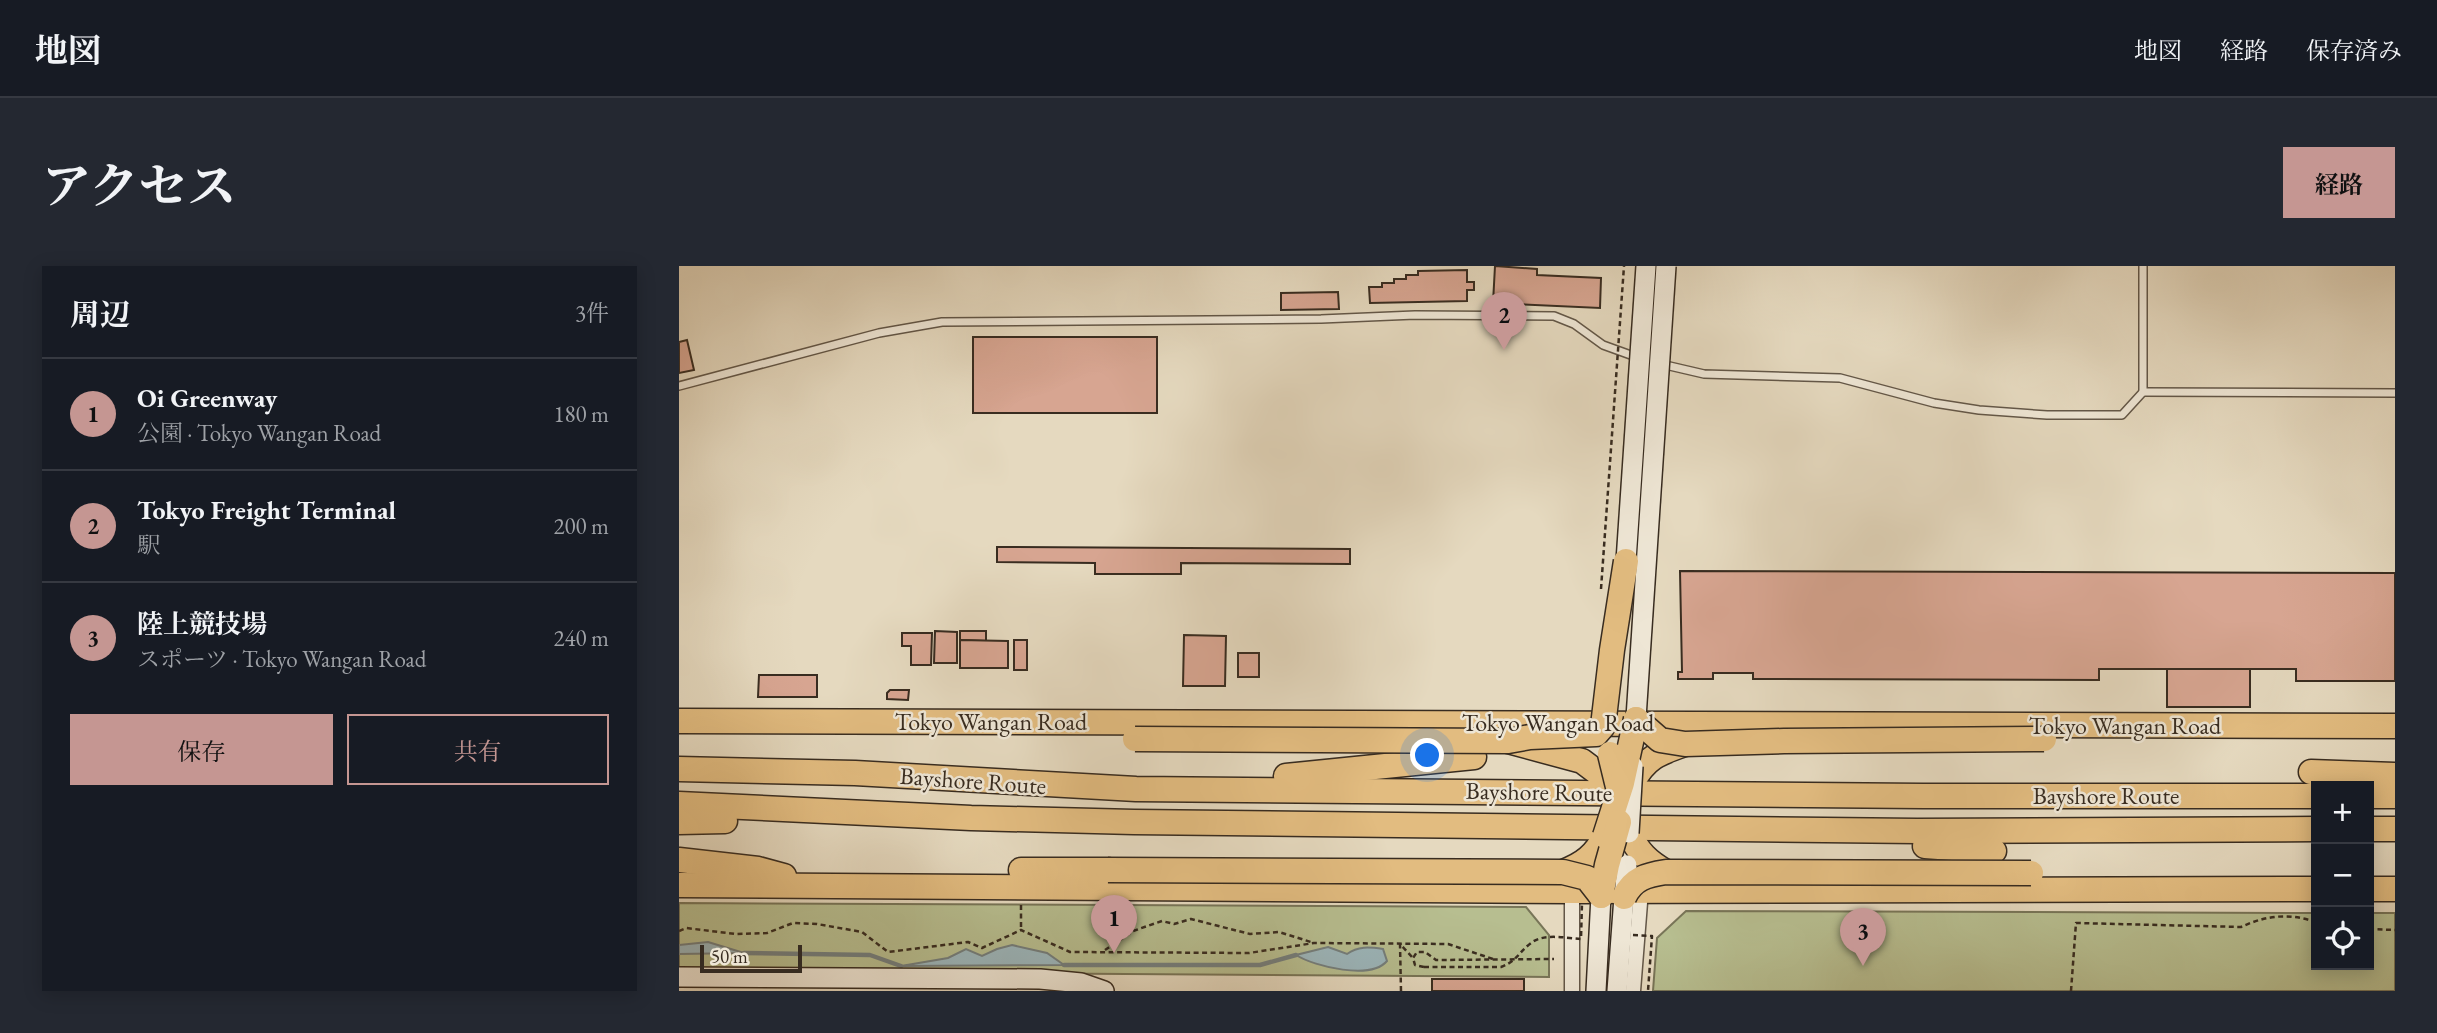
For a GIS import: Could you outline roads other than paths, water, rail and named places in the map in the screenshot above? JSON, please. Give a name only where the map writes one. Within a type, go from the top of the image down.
[{"type":"highway","points":[[874,722],[963,737],[1508,741],[1530,737],[1587,736],[1600,731],[1603,726],[1626,561]]},
{"type":"highway","points":[[1597,890],[1618,810],[1636,719],[1660,740],[1685,744],[2044,739],[2167,734],[2236,726]]},
{"type":"highway","name":"Tokyo Wangan Road","points":[[679,721],[2395,726]]},
{"type":"highway","points":[[1508,741],[1582,761],[1598,773],[1637,849],[1648,862],[1666,872]]},
{"type":"highway","points":[[1597,890],[1579,866],[1590,858],[1640,768],[1648,759],[1685,744]]},
{"type":"highway","points":[[1610,754],[1627,865]]},
{"type":"highway","points":[[679,757],[855,773]]},
{"type":"highway","points":[[1136,789],[1474,757]]},
{"type":"highway","name":"Bayshore Route","points":[[679,769],[855,773],[1023,785],[1136,789],[1923,796],[2311,784]]},
{"type":"highway","name":"Bayshore Route","points":[[2340,781],[2395,775]]},
{"type":"highway","points":[[2374,796],[2395,796]]},
{"type":"highway","name":"Bayshore Route","points":[[679,804],[971,818],[1917,831],[2311,829]]},
{"type":"highway","points":[[679,821],[971,818]]},
{"type":"highway","points":[[1710,829],[1994,850]]},
{"type":"highway","points":[[2374,829],[2395,829]]},
{"type":"highway","points":[[679,860],[758,869],[1108,870],[1597,890],[1630,884],[1651,874],[1666,872],[2031,873],[2215,890]]},
{"type":"highway","points":[[758,869],[822,886]]},
{"type":"highway","points":[[1013,894],[1108,870]]},
{"type":"highway","points":[[679,886],[822,886],[1013,894],[2311,889]]},
{"type":"highway","points":[[2374,889],[2395,889]]},
{"type":"street","points":[[1610,754],[1646,266]]},
{"type":"street","points":[[1636,719],[1666,266]]},
{"type":"street","points":[[1572,991],[1597,890],[1627,865]]},
{"type":"street","points":[[1596,991],[1597,890]]},
{"type":"street","points":[[1597,890],[1617,991]]},
{"type":"street","points":[[1597,890],[1633,991]]},
{"type":"street","points":[[679,977],[1040,979],[1072,981],[1104,991]]},
{"type":"lane","points":[[679,386],[879,333],[942,322],[1309,319],[1472,314],[1553,316],[1574,324],[1616,351],[1704,374],[1840,378],[1934,402],[1979,410],[2047,415],[2122,415],[2143,392],[2143,266]]},
{"type":"lane","points":[[2143,392],[2395,393]]},
{"type":"water","points":[[708,942],[744,953],[679,954],[679,945]]},
{"type":"water","points":[[1012,945],[1047,953],[1064,965],[901,966],[948,958],[966,949],[982,956]]},
{"type":"water","points":[[1328,947],[1347,954],[1364,948],[1383,949],[1387,961],[1379,967],[1356,971],[1316,964],[1296,955]]},
{"type":"waterway","points":[[744,953],[870,955],[901,966]]},
{"type":"waterway","points":[[1064,965],[1260,965],[1296,955]]},
{"type":"place","name":"Tokyo Freight Terminal","points":[[1504,350]]},
{"type":"place","name":"Oi Greenway","points":[[1114,953]]},
{"type":"place","name":"陸上競技場","points":[[1863,966]]}]
